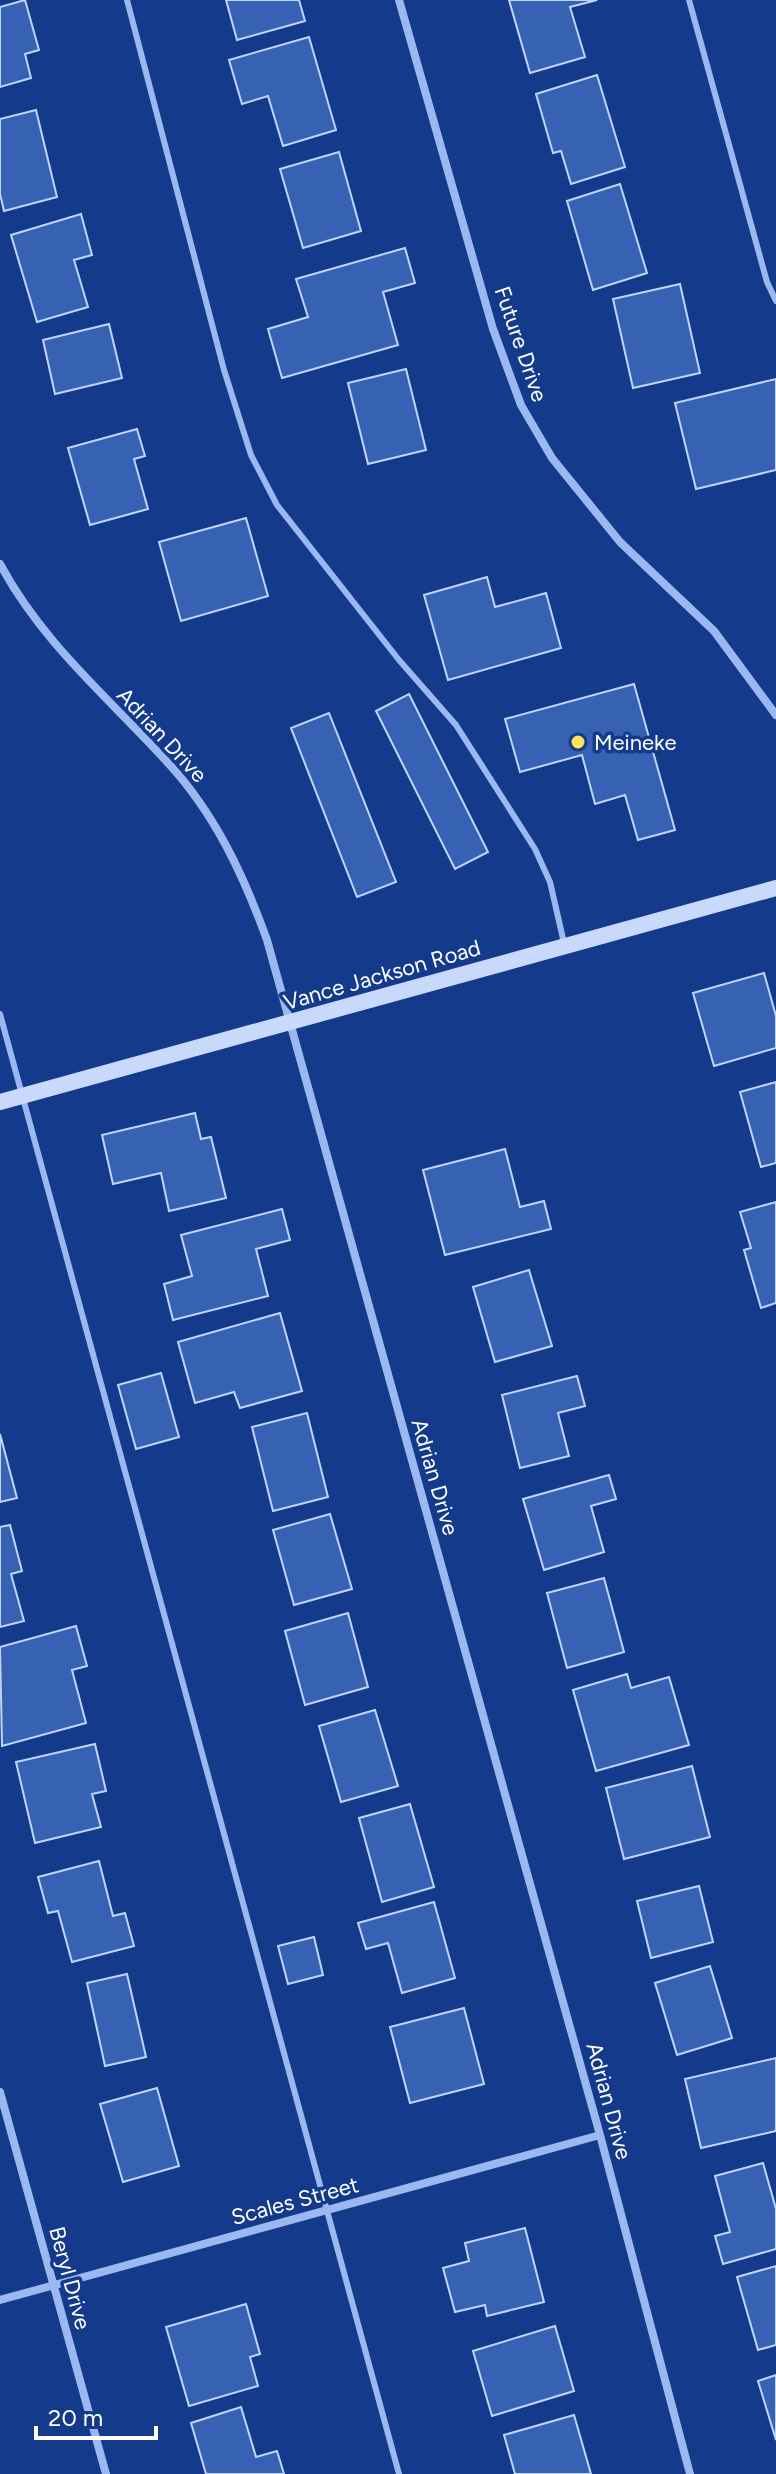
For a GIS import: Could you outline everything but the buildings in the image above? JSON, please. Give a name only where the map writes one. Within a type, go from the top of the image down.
[{"type":"main road","name":"Vance Jackson Road","points":[[0,1102],[776,888]]},
{"type":"street","name":"Future Drive","points":[[399,0],[493,329],[521,405],[552,458],[620,542],[714,631],[776,715]]},
{"type":"street","name":"Adrian Drive","points":[[0,564],[14,591],[83,678],[171,766],[203,806],[230,850],[252,896],[291,1023],[600,2135],[690,2474]]},
{"type":"street","name":"Beryl Drive","points":[[0,2092],[106,2474]]},
{"type":"street","name":"Scales Street","points":[[0,2300],[600,2135]]},
{"type":"lane","points":[[127,0],[224,370],[251,455],[277,505],[399,660],[456,725],[535,849],[550,882],[565,947]]},
{"type":"lane","points":[[689,0],[763,267],[776,301]]},
{"type":"lane","points":[[0,1014],[399,2474]]},
{"type":"place","name":"Meineke","points":[[578,742]]}]
